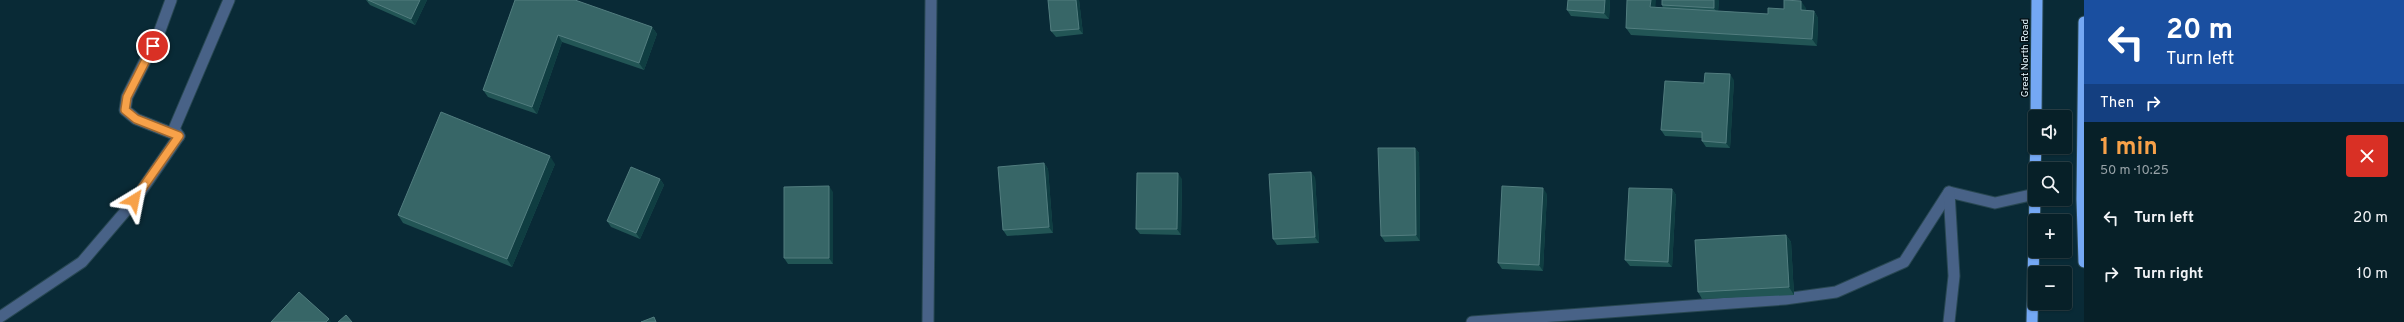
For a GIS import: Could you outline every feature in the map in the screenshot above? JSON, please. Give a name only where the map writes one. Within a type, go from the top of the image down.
[{"type":"highway","name":"Great North Road","points":[[2036,110],[2037,0]]},
{"type":"highway","points":[[2084,22],[2082,199],[2084,262]]},
{"type":"highway","points":[[2032,322],[2035,206]]},
{"type":"street","points":[[171,0],[159,33],[127,97],[125,110],[136,119],[179,136]]},
{"type":"street","points":[[179,136],[174,129],[229,0]]},
{"type":"street","points":[[928,322],[931,0]]},
{"type":"street","points":[[0,317],[82,262],[134,200],[179,136]]},
{"type":"street","points":[[1949,192],[1995,203],[2028,196]]},
{"type":"street","points":[[1472,322],[1785,298],[1836,292],[1904,262],[1949,192]]},
{"type":"street","points":[[1949,192],[1954,276],[1949,322]]},
{"type":"building","points":[[368,0],[420,0],[411,19]]},
{"type":"building","points":[[515,0],[575,0],[652,27],[639,63],[558,35],[532,107],[483,90]]},
{"type":"building","points":[[1048,0],[1076,0],[1079,29],[1051,31]]},
{"type":"building","points":[[1568,0],[1605,0],[1604,13],[1567,10]]},
{"type":"building","points":[[1627,0],[1651,0],[1650,7],[1768,14],[1768,8],[1784,9],[1784,0],[1801,1],[1801,10],[1814,11],[1812,39],[1626,28]]},
{"type":"building","points":[[1662,0],[1714,0],[1714,8],[1662,5]]},
{"type":"building","points":[[1705,73],[1730,74],[1726,143],[1702,141],[1702,132],[1661,130],[1665,81],[1704,83]]},
{"type":"building","points":[[441,112],[550,156],[507,259],[398,215]]},
{"type":"building","points":[[1378,148],[1415,148],[1416,235],[1381,236]]},
{"type":"building","points":[[1044,163],[1049,227],[1003,230],[998,167]]},
{"type":"building","points":[[631,167],[660,179],[636,233],[607,221]]},
{"type":"building","points":[[1311,172],[1315,237],[1273,239],[1269,174]]},
{"type":"building","points":[[1137,173],[1178,173],[1177,229],[1136,229]]},
{"type":"building","points":[[829,186],[829,258],[784,258],[784,187]]},
{"type":"building","points":[[1502,186],[1543,188],[1539,265],[1498,263]]},
{"type":"building","points":[[1629,188],[1672,189],[1668,262],[1625,260]]},
{"type":"building","points":[[1786,235],[1789,287],[1698,292],[1695,240]]},
{"type":"building","points":[[299,292],[329,319],[326,322],[271,322]]},
{"type":"building","points":[[346,315],[352,322],[338,322]]},
{"type":"building","points":[[654,317],[656,322],[641,322]]},
{"type":"route","points":[[134,200],[179,136],[136,119],[125,110],[127,97],[153,46]]}]
